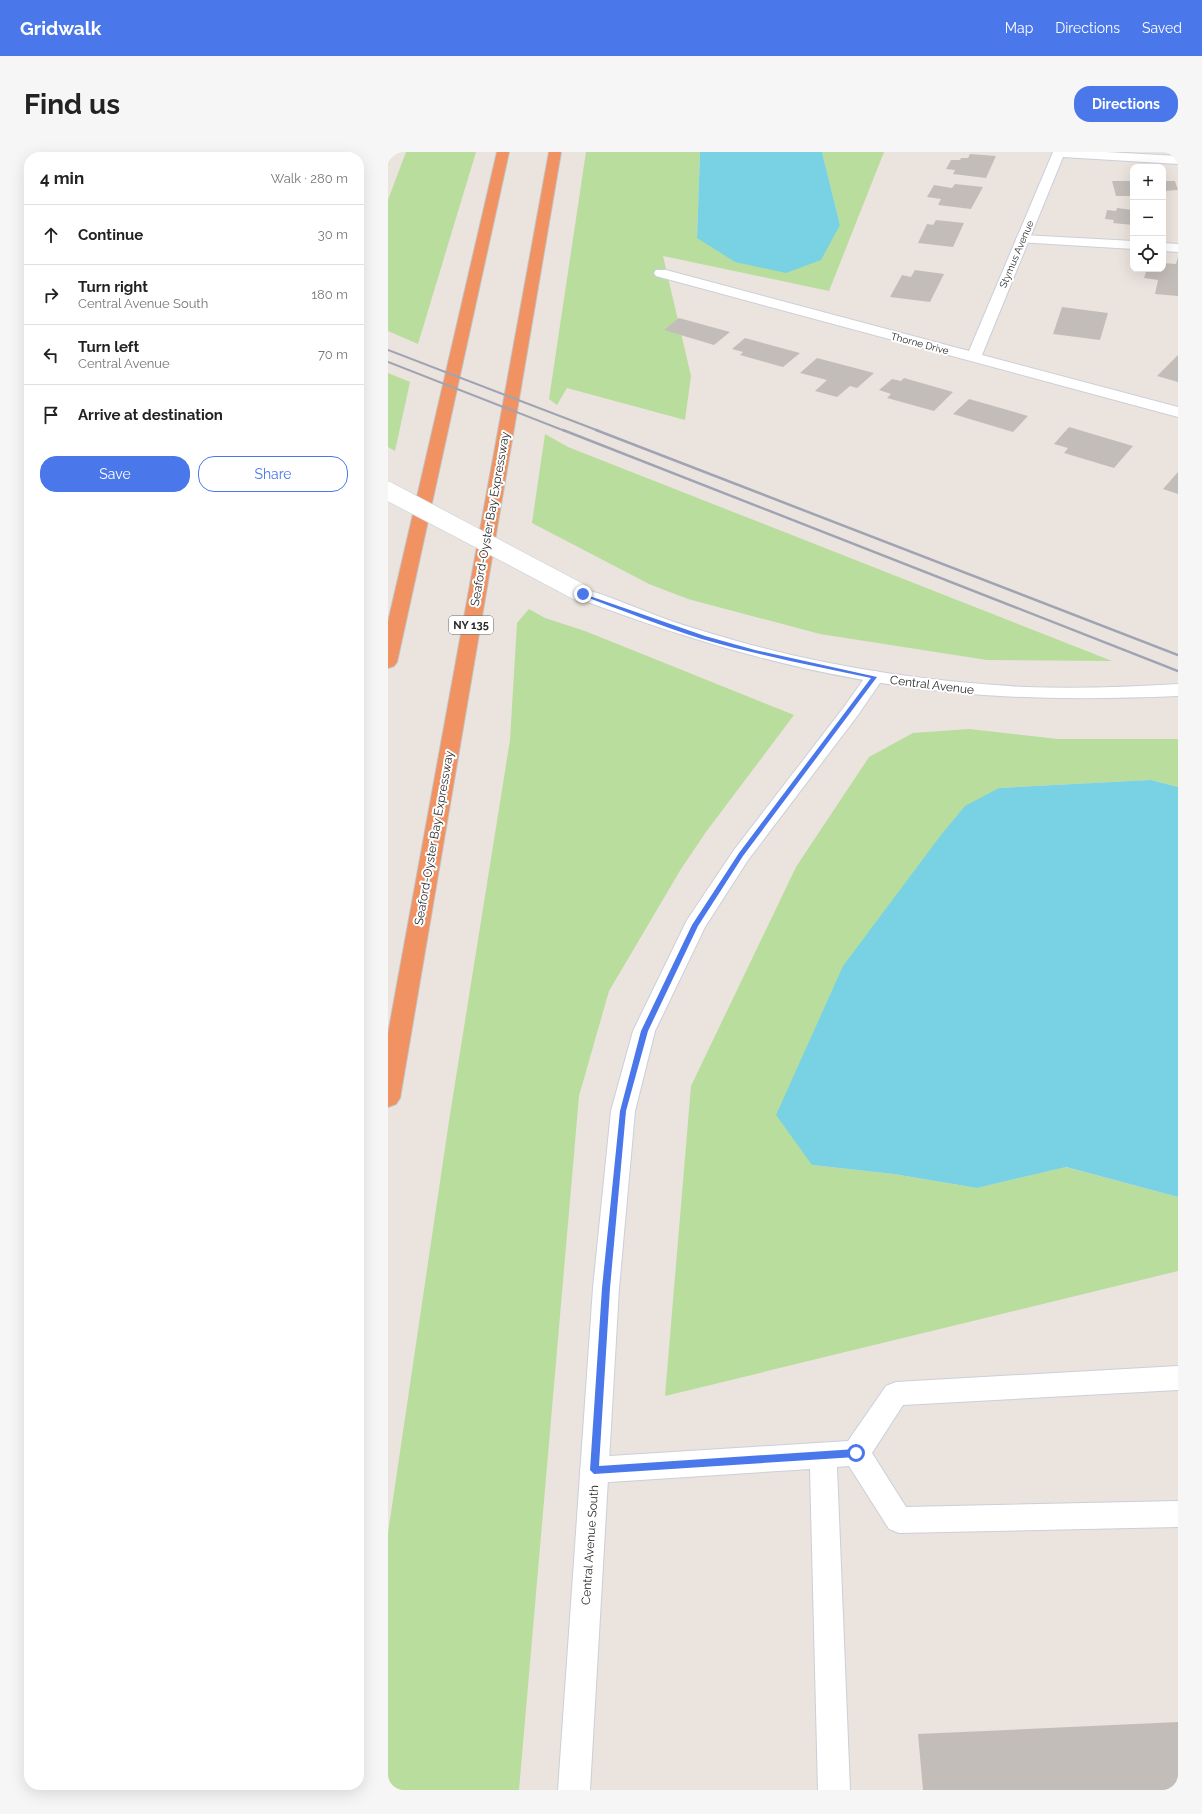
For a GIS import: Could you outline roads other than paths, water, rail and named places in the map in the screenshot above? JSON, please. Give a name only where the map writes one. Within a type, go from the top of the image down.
[{"type":"highway","points":[[388,662],[503,152]]},
{"type":"highway","name":"Seaford-Oyster Bay Expressway","points":[[388,1098],[555,152]]},
{"type":"street","points":[[1059,152],[1178,160]]},
{"type":"street","name":"Stymus Avenue","points":[[974,357],[1059,152]]},
{"type":"street","points":[[1023,239],[1130,245]]},
{"type":"street","points":[[1166,247],[1178,248]]},
{"type":"street","name":"Thorne Drive","points":[[661,273],[1178,412]]},
{"type":"street","name":"Central Avenue","points":[[388,491],[583,594],[652,621],[703,638],[762,653],[875,677],[966,690],[1023,693],[1118,694],[1178,690]]},
{"type":"street","name":"Central Avenue South","points":[[574,1790],[606,1288],[623,1111],[644,1031],[696,925],[741,855],[875,677]]},
{"type":"street","points":[[856,1453],[896,1394],[1178,1378]]},
{"type":"street","points":[[594,1470],[856,1453]]},
{"type":"street","points":[[856,1453],[899,1520],[1178,1514]]},
{"type":"street","points":[[823,1455],[834,1790]]},
{"type":"water","points":[[700,152],[822,152],[840,225],[821,260],[786,273],[735,262],[697,238]]},
{"type":"water","points":[[1151,780],[1178,787],[1178,1197],[1066,1167],[977,1188],[894,1174],[812,1165],[776,1115],[843,966],[941,835],[965,806],[999,788]]},
{"type":"railway","points":[[388,350],[599,431]]},
{"type":"railway","points":[[388,362],[565,431]]},
{"type":"railway","points":[[563,430],[1178,671]]},
{"type":"railway","points":[[596,430],[1178,655]]}]
